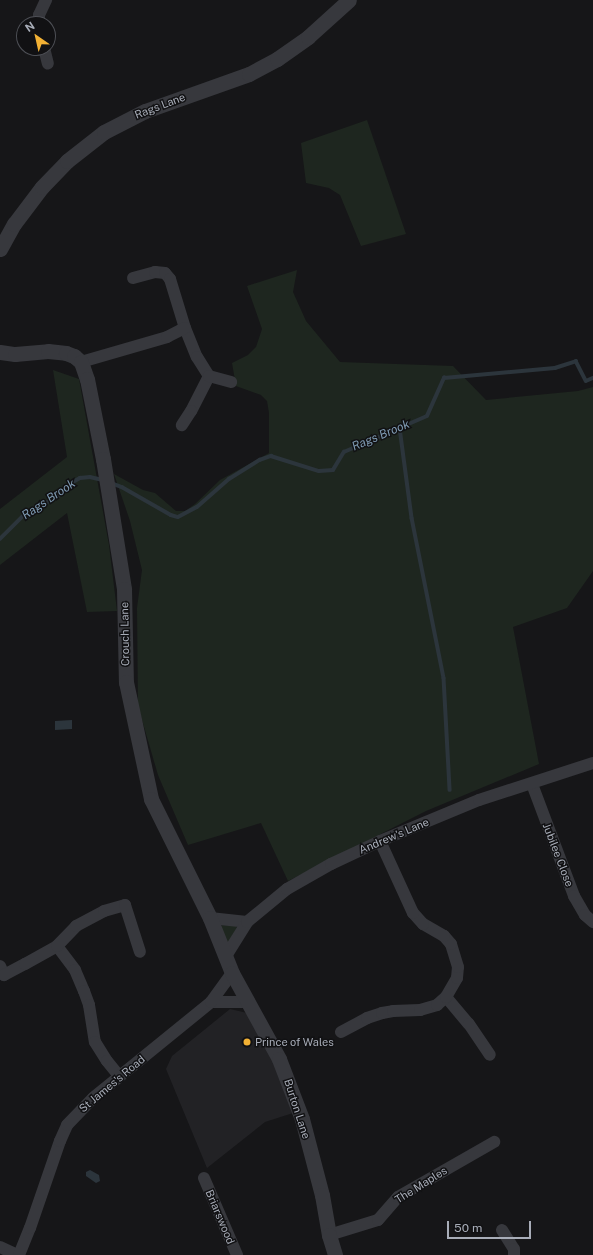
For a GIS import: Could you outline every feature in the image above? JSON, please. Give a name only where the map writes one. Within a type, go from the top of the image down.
[{"type":"street","points":[[39,16],[46,0]]},
{"type":"street","name":"Rags Lane","points":[[1,245],[14,224],[42,187],[67,161],[104,132],[145,111],[249,74],[277,59],[308,37],[349,0]]},
{"type":"street","points":[[46,56],[48,64]]},
{"type":"street","points":[[132,278],[155,272],[165,272],[173,286],[185,328],[197,357],[209,376],[231,382]]},
{"type":"street","points":[[0,352],[15,354],[48,351],[74,356],[81,362],[167,337],[185,328]]},
{"type":"street","name":"Crouch Lane","points":[[81,362],[87,379],[103,459],[124,589],[126,682],[142,762],[151,798],[210,918],[232,972]]},
{"type":"street","points":[[182,425],[209,376]]},
{"type":"street","name":"Andrew's Lane","points":[[226,956],[247,922],[287,889],[304,878],[380,841],[479,800],[593,763]]},
{"type":"street","name":"Jubilee Close","points":[[532,784],[574,896],[586,915],[593,922]]},
{"type":"street","points":[[341,1032],[367,1018],[382,1013],[420,1010],[437,1005],[446,997],[457,978],[458,967],[450,944],[444,936],[423,924],[413,913],[380,841]]},
{"type":"street","points":[[0,966],[4,975],[42,956],[57,946],[76,926],[104,911],[125,905],[140,952]]},
{"type":"street","points":[[210,918],[247,922]]},
{"type":"street","points":[[57,946],[75,970],[84,991],[89,1005],[95,1042],[119,1076]]},
{"type":"street","name":"St James's Road","points":[[18,1255],[30,1228],[67,1125],[93,1098],[211,1002],[232,972]]},
{"type":"street","name":"Burton Lane","points":[[232,972],[279,1059],[302,1119],[322,1195],[329,1235],[335,1255]]},
{"type":"street","points":[[446,997],[469,1024],[490,1055]]},
{"type":"street","points":[[211,1002],[249,1002]]},
{"type":"street","name":"The Maples","points":[[329,1235],[378,1220],[398,1197],[494,1142]]},
{"type":"street","name":"Briarswood","points":[[204,1178],[237,1255]]},
{"type":"street","points":[[502,1230],[511,1244],[514,1255]]},
{"type":"street","points":[[0,1246],[18,1255]]},
{"type":"shaded area","points":[[367,120],[406,234],[361,246],[340,195],[329,188],[306,183],[301,143]]},
{"type":"shaded area","points":[[297,270],[293,292],[306,321],[340,362],[453,366],[486,400],[578,391],[593,387],[593,571],[567,608],[513,627],[539,764],[426,811],[288,881],[261,823],[188,845],[158,775],[138,706],[137,608],[142,570],[130,521],[114,474],[143,490],[155,493],[176,511],[185,511],[195,504],[220,480],[269,453],[269,413],[267,401],[261,395],[236,386],[232,363],[248,355],[256,347],[262,329],[247,286]]},
{"type":"shaded area","points":[[53,370],[79,379],[109,545],[117,611],[87,612],[67,513],[0,565],[0,509],[67,457]]},
{"type":"shaded area","points":[[72,720],[72,729],[55,730],[55,721]]},
{"type":"shaded area","points":[[222,925],[236,926],[237,928],[227,944],[221,927]]},
{"type":"shaded area","points":[[230,1009],[247,1013],[279,1072],[293,1113],[265,1122],[207,1168],[166,1069],[172,1056]]},
{"type":"shaded area","points":[[90,1170],[99,1175],[100,1181],[96,1183],[86,1176],[86,1172]]},
{"type":"waterway","name":"Rags Brook","points":[[111,483],[122,487],[171,515],[178,517],[197,507],[229,479],[260,460],[271,456],[319,471],[333,470],[344,452],[427,416],[444,378],[555,368],[576,361],[586,381],[593,378]]},
{"type":"waterway","points":[[400,428],[412,518],[444,678],[450,790]]},
{"type":"waterway","name":"Rags Brook","points":[[0,539],[26,513],[56,498],[73,482],[80,478],[90,477],[103,480]]},
{"type":"place","name":"Prince of Wales","points":[[247,1042]]}]
